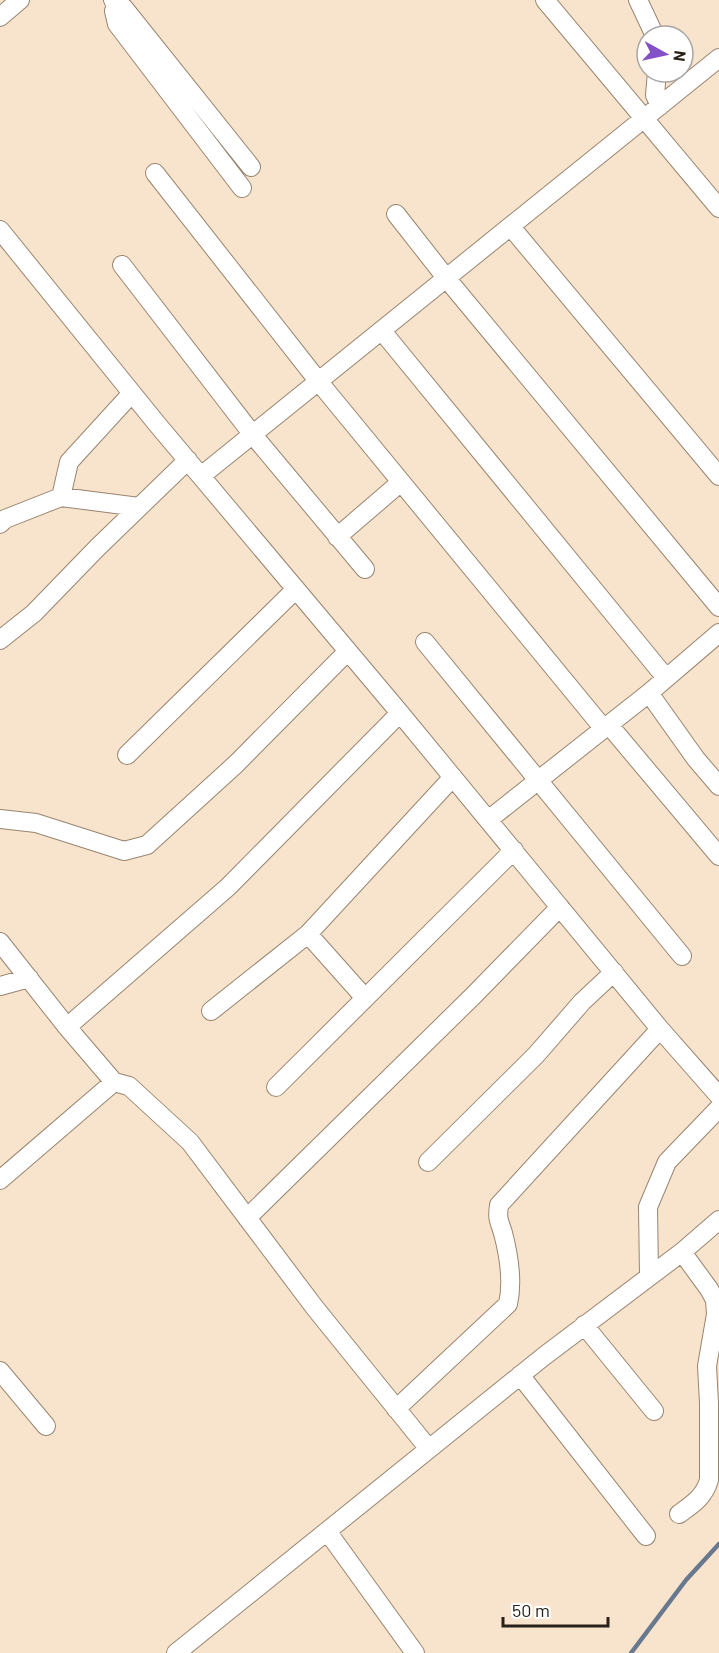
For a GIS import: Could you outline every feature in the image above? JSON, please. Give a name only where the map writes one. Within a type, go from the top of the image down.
[{"type":"street","points":[[545,0],[719,208]]},
{"type":"street","points":[[638,0],[649,24]]},
{"type":"street","points":[[114,2],[124,8],[251,167]]},
{"type":"street","points":[[114,2],[117,24],[242,188]]},
{"type":"street","points":[[201,477],[660,106],[715,68]]},
{"type":"street","points":[[656,84],[655,95],[660,106]]},
{"type":"street","points":[[155,173],[319,382],[401,482],[606,727],[719,856]]},
{"type":"street","points":[[396,214],[447,279],[719,607]]},
{"type":"street","points":[[512,227],[719,476]]},
{"type":"street","points":[[0,230],[201,477],[400,713],[660,1029],[719,1096]]},
{"type":"street","points":[[122,265],[253,435],[365,569]]},
{"type":"street","points":[[382,331],[666,678]]},
{"type":"street","points":[[61,497],[69,462],[132,393]]},
{"type":"street","points":[[0,640],[34,613],[188,460]]},
{"type":"street","points":[[337,537],[401,482]]},
{"type":"street","points":[[0,524],[5,519],[61,497],[139,507]]},
{"type":"street","points":[[127,755],[296,589]]},
{"type":"street","points":[[424,642],[682,956]]},
{"type":"street","points":[[488,820],[666,678],[716,642]]},
{"type":"street","points":[[0,819],[36,823],[124,851],[147,845],[236,764],[348,651]]},
{"type":"street","points":[[649,693],[696,759],[719,786]]},
{"type":"street","points":[[67,1027],[228,887],[400,713]]},
{"type":"street","points":[[211,1011],[308,934],[453,777]]},
{"type":"street","points":[[276,1087],[513,850]]},
{"type":"street","points":[[247,1218],[466,1004],[560,907]]},
{"type":"street","points":[[308,934],[365,998]]},
{"type":"street","points":[[0,942],[114,1082],[129,1086],[190,1142],[315,1308],[429,1449]]},
{"type":"street","points":[[428,1162],[537,1055],[582,1002],[614,972]]},
{"type":"street","points":[[0,986],[29,978]]},
{"type":"street","points":[[396,1408],[508,1304],[512,1287],[503,1232],[498,1220],[499,1205],[660,1029]]},
{"type":"street","points":[[0,1180],[114,1082]]},
{"type":"street","points":[[649,1275],[648,1207],[668,1162],[719,1108]]},
{"type":"street","points":[[176,1653],[520,1375],[682,1252],[719,1220]]},
{"type":"street","points":[[679,1514],[705,1491],[708,1480],[709,1403],[706,1366],[716,1314],[715,1300],[710,1289],[682,1252]]},
{"type":"street","points":[[584,1325],[654,1411]]},
{"type":"street","points":[[0,1371],[46,1426]]},
{"type":"street","points":[[520,1375],[646,1536]]},
{"type":"street","points":[[327,1531],[415,1653]]},
{"type":"waterway","points":[[631,1653],[686,1580],[719,1544]]}]
